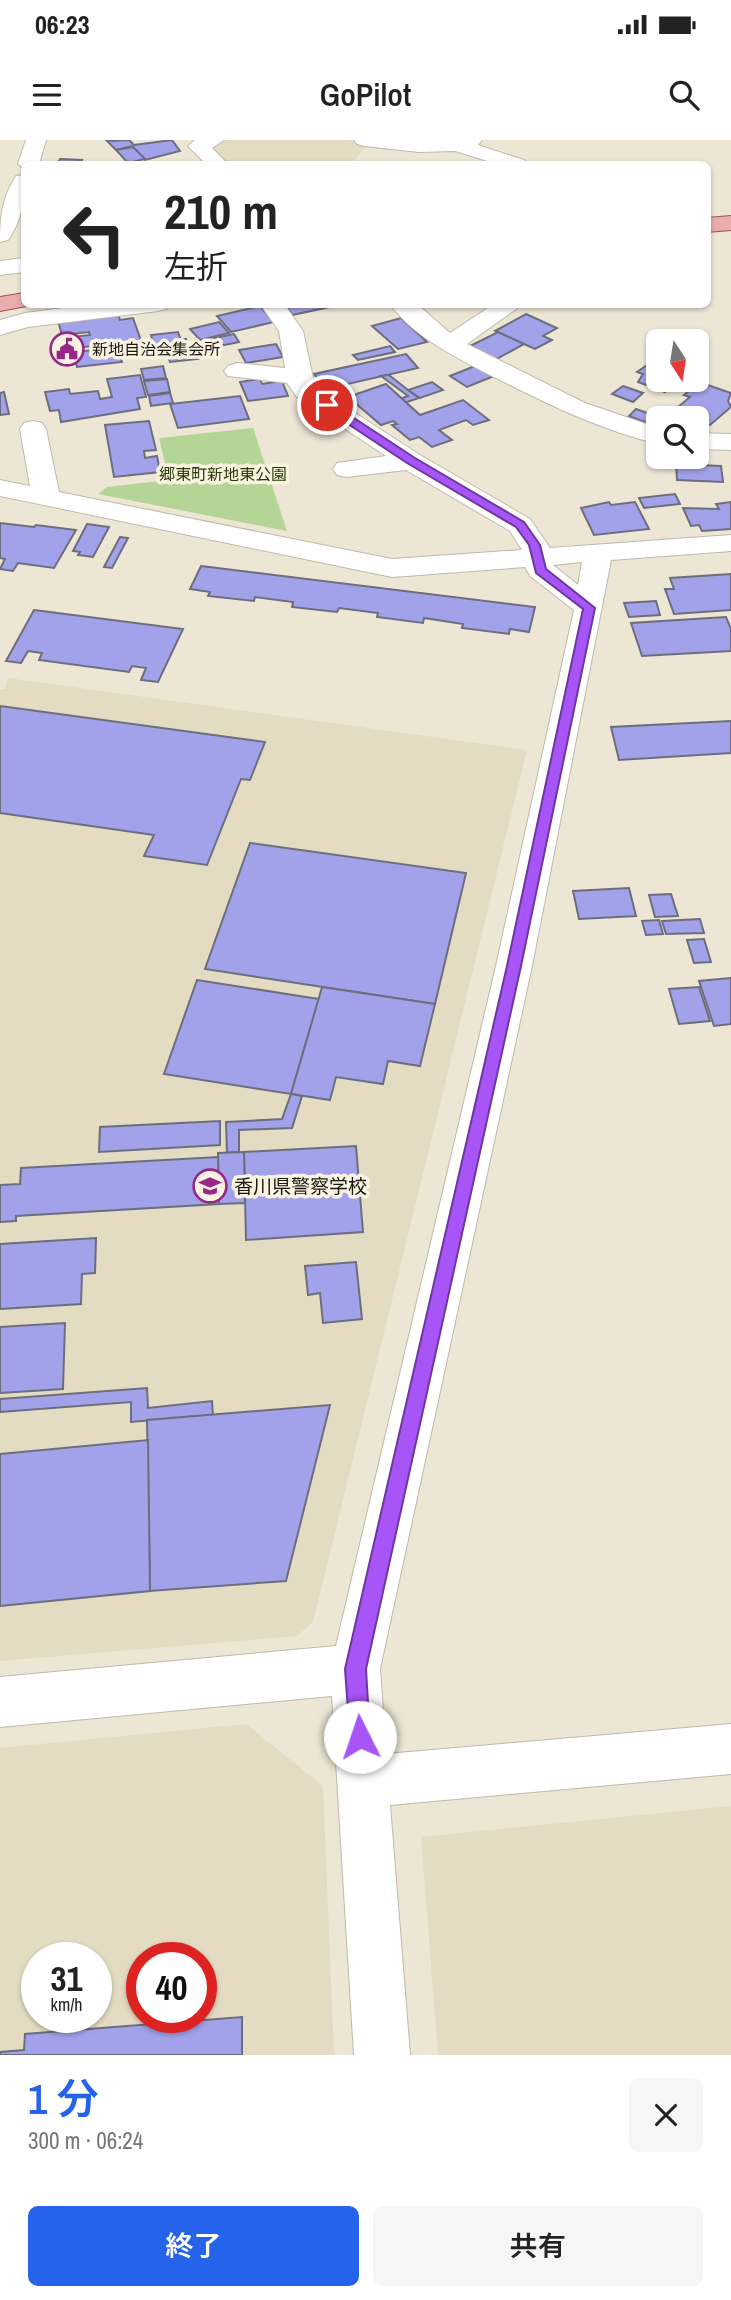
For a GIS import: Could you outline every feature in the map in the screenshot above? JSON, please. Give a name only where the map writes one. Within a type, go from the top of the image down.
[{"type":"main road","points":[[711,209],[731,207]]},
{"type":"main road","points":[[711,225],[731,223]]},
{"type":"main road","points":[[0,288],[21,285]]},
{"type":"main road","points":[[0,304],[21,300]]},
{"type":"street","points":[[30,161],[36,140]]},
{"type":"street","points":[[364,140],[471,151],[506,161]]},
{"type":"street","points":[[200,142],[216,161]]},
{"type":"street","points":[[0,234],[21,188]]},
{"type":"street","points":[[0,268],[21,265]]},
{"type":"street","points":[[0,328],[25,320],[125,308]]},
{"type":"street","points":[[275,308],[291,331],[300,384],[306,392],[411,461],[520,525],[528,533],[540,570],[589,608]]},
{"type":"street","points":[[407,308],[449,345],[576,408],[646,433]]},
{"type":"street","points":[[449,345],[505,308]]},
{"type":"street","points":[[237,371],[299,377]]},
{"type":"street","points":[[33,429],[46,497]]},
{"type":"street","points":[[709,441],[731,442]]},
{"type":"street","points":[[346,469],[411,461]]},
{"type":"street","points":[[0,488],[392,568],[731,543]]},
{"type":"street","points":[[382,2055],[355,1669],[514,966],[598,554]]},
{"type":"street","points":[[0,1702],[355,1669]]},
{"type":"street","points":[[363,1782],[731,1749]]},
{"type":"shaded area","points":[[227,140],[347,140],[369,143],[354,161],[223,161],[211,150],[215,144]]},
{"type":"shaded area","name":"香川県警察学校","points":[[8,678],[527,750],[313,1622],[297,1636],[0,1661],[0,689],[5,689]]},
{"type":"shaded area","points":[[246,1724],[323,1786],[334,2055],[0,2055],[0,1748]]},
{"type":"shaded area","points":[[731,1806],[731,2055],[438,2055],[421,1837]]},
{"type":"green space","name":"郷東町新地東公園","points":[[253,428],[287,531],[98,494],[107,487],[169,480],[159,438]]},
{"type":"building","points":[[129,140],[134,145],[172,140],[180,151],[145,160],[132,146],[116,150],[107,141]]},
{"type":"building","points":[[133,147],[145,159],[126,161],[116,150]]},
{"type":"building","points":[[60,159],[82,160],[82,161],[59,161]]},
{"type":"building","points":[[262,308],[274,322],[231,332],[217,316]]},
{"type":"building","points":[[288,308],[325,308],[292,315]]},
{"type":"building","points":[[118,314],[120,320],[133,318],[144,349],[114,352],[119,354],[122,362],[77,367],[73,352],[95,350],[93,346],[76,348],[72,337],[90,335],[89,332],[62,335],[58,321]]},
{"type":"building","points":[[526,314],[557,328],[543,336],[552,340],[535,349],[495,331]]},
{"type":"building","points":[[401,318],[427,342],[398,349],[372,326]]},
{"type":"building","points":[[219,322],[229,333],[200,340],[190,329]]},
{"type":"building","points":[[178,332],[181,340],[186,339],[188,347],[193,347],[198,359],[170,362],[166,351],[161,352],[158,345],[154,346],[151,335]]},
{"type":"building","points":[[498,332],[524,344],[495,360],[468,347]]},
{"type":"building","points":[[234,334],[239,342],[215,347],[210,339]]},
{"type":"building","points":[[276,344],[283,357],[246,363],[239,350]]},
{"type":"building","points":[[390,346],[395,352],[358,360],[353,355]]},
{"type":"building","points":[[406,354],[418,368],[326,389],[314,374]]},
{"type":"building","points":[[477,365],[494,376],[467,387],[450,376]]},
{"type":"building","points":[[163,366],[166,378],[144,380],[141,369]]},
{"type":"building","points":[[646,366],[646,385],[638,382],[643,374],[637,372]]},
{"type":"building","points":[[140,375],[146,397],[137,398],[140,409],[61,422],[59,410],[50,411],[45,392],[69,389],[70,394],[98,391],[100,399],[112,397],[107,379]]},
{"type":"building","points":[[389,375],[419,398],[404,403],[400,399],[408,396],[381,376]]},
{"type":"building","points":[[167,379],[170,392],[148,395],[144,381]]},
{"type":"building","points":[[260,379],[262,384],[282,381],[288,396],[248,401],[240,382]]},
{"type":"building","points":[[432,382],[443,390],[420,398],[408,390]]},
{"type":"building","points":[[386,384],[420,415],[463,400],[489,420],[473,425],[466,420],[439,430],[452,440],[432,447],[419,437],[410,440],[392,425],[397,424],[393,421],[381,425],[348,397]]},
{"type":"building","points":[[709,385],[731,393],[728,401],[731,407],[709,425],[709,406],[679,406],[690,397],[684,395],[687,392],[709,392]]},
{"type":"building","points":[[623,386],[643,393],[633,402],[612,394]]},
{"type":"building","points":[[4,392],[9,414],[0,415],[0,393]]},
{"type":"building","points":[[170,393],[173,403],[151,406],[149,396]]},
{"type":"building","points":[[240,396],[249,419],[178,428],[170,404]]},
{"type":"building","points":[[636,409],[646,413],[646,422],[629,416]]},
{"type":"building","points":[[149,421],[156,450],[144,451],[145,458],[157,456],[160,472],[114,477],[105,425]]},
{"type":"building","points":[[709,465],[721,466],[723,482],[677,480],[676,469],[709,469]]},
{"type":"building","points":[[675,494],[680,504],[644,508],[639,498]]},
{"type":"building","points":[[609,502],[611,505],[635,502],[649,529],[594,535],[581,508]]},
{"type":"building","points":[[731,502],[731,529],[702,531],[699,525],[691,526],[683,508],[719,509],[716,504]]},
{"type":"building","points":[[0,523],[76,530],[54,568],[18,563],[13,571],[0,569],[5,559],[0,558]]},
{"type":"building","points":[[87,524],[109,527],[93,557],[78,555],[80,552],[73,551]]},
{"type":"building","points":[[120,537],[128,538],[112,568],[104,567]]},
{"type":"building","points":[[201,566],[535,607],[529,632],[510,629],[509,634],[462,628],[463,624],[424,618],[423,623],[377,617],[378,613],[339,608],[337,612],[292,607],[293,602],[255,597],[254,601],[208,596],[210,592],[190,589]]},
{"type":"building","points":[[731,574],[731,610],[674,614],[665,589],[674,589],[670,578]]},
{"type":"building","points":[[656,601],[660,615],[629,617],[624,603]]},
{"type":"building","points":[[34,610],[183,629],[158,682],[141,680],[146,668],[132,666],[129,672],[39,660],[42,653],[28,651],[21,663],[6,661]]},
{"type":"building","points":[[726,617],[731,629],[731,651],[642,656],[631,623]]},
{"type":"building","points":[[0,706],[265,742],[250,780],[241,779],[207,865],[144,856],[154,835],[0,813]]},
{"type":"building","points":[[731,721],[731,753],[619,760],[611,727]]},
{"type":"building","points":[[250,843],[466,873],[435,1004],[205,969]]},
{"type":"building","points":[[629,888],[636,916],[579,919],[573,891]]},
{"type":"building","points":[[671,894],[678,916],[655,917],[649,895]]},
{"type":"building","points":[[700,919],[704,933],[666,934],[662,921]]},
{"type":"building","points":[[659,920],[663,934],[646,935],[642,921]]},
{"type":"building","points":[[704,939],[711,962],[694,963],[687,940]]},
{"type":"building","points":[[731,978],[731,1024],[714,1026],[699,981]]},
{"type":"building","points":[[197,980],[319,999],[291,1094],[164,1074]]},
{"type":"building","points":[[322,987],[435,1004],[420,1066],[388,1061],[383,1084],[336,1077],[330,1100],[291,1094]]},
{"type":"building","points":[[699,987],[710,1021],[679,1024],[669,989]]},
{"type":"building","points":[[291,1094],[302,1096],[292,1128],[239,1130],[239,1152],[227,1153],[226,1122],[282,1119]]},
{"type":"building","points":[[220,1121],[220,1145],[99,1152],[100,1127]]},
{"type":"building","points":[[356,1146],[363,1232],[246,1240],[244,1152]]},
{"type":"building","points":[[244,1152],[245,1203],[219,1204],[218,1153]]},
{"type":"building","points":[[218,1157],[219,1204],[16,1216],[16,1221],[0,1222],[0,1185],[20,1184],[21,1168]]},
{"type":"building","points":[[96,1238],[95,1273],[82,1274],[81,1304],[0,1309],[0,1244]]},
{"type":"building","points":[[356,1262],[362,1319],[323,1323],[320,1293],[308,1295],[305,1266]]},
{"type":"building","points":[[65,1323],[63,1389],[0,1393],[0,1327]]},
{"type":"building","points":[[147,1388],[148,1408],[212,1401],[213,1415],[131,1422],[131,1402],[0,1412],[0,1399]]},
{"type":"building","points":[[330,1405],[286,1581],[150,1591],[147,1420]]},
{"type":"building","points":[[148,1440],[150,1591],[0,1606],[0,1454]]},
{"type":"building","points":[[242,2017],[242,2055],[0,2055],[0,2052],[24,2050],[25,2034],[112,2033],[112,2027],[126,2026],[126,2033],[217,2033],[217,2019]]},
{"type":"place","name":"新地自治会集会所","points":[[67,349]]},
{"type":"place","name":"香川県警察学校","points":[[210,1186]]},
{"type":"route","points":[[327,405],[411,461],[520,525],[534,545],[540,570],[589,608],[514,966],[355,1669],[360,1737]]}]
